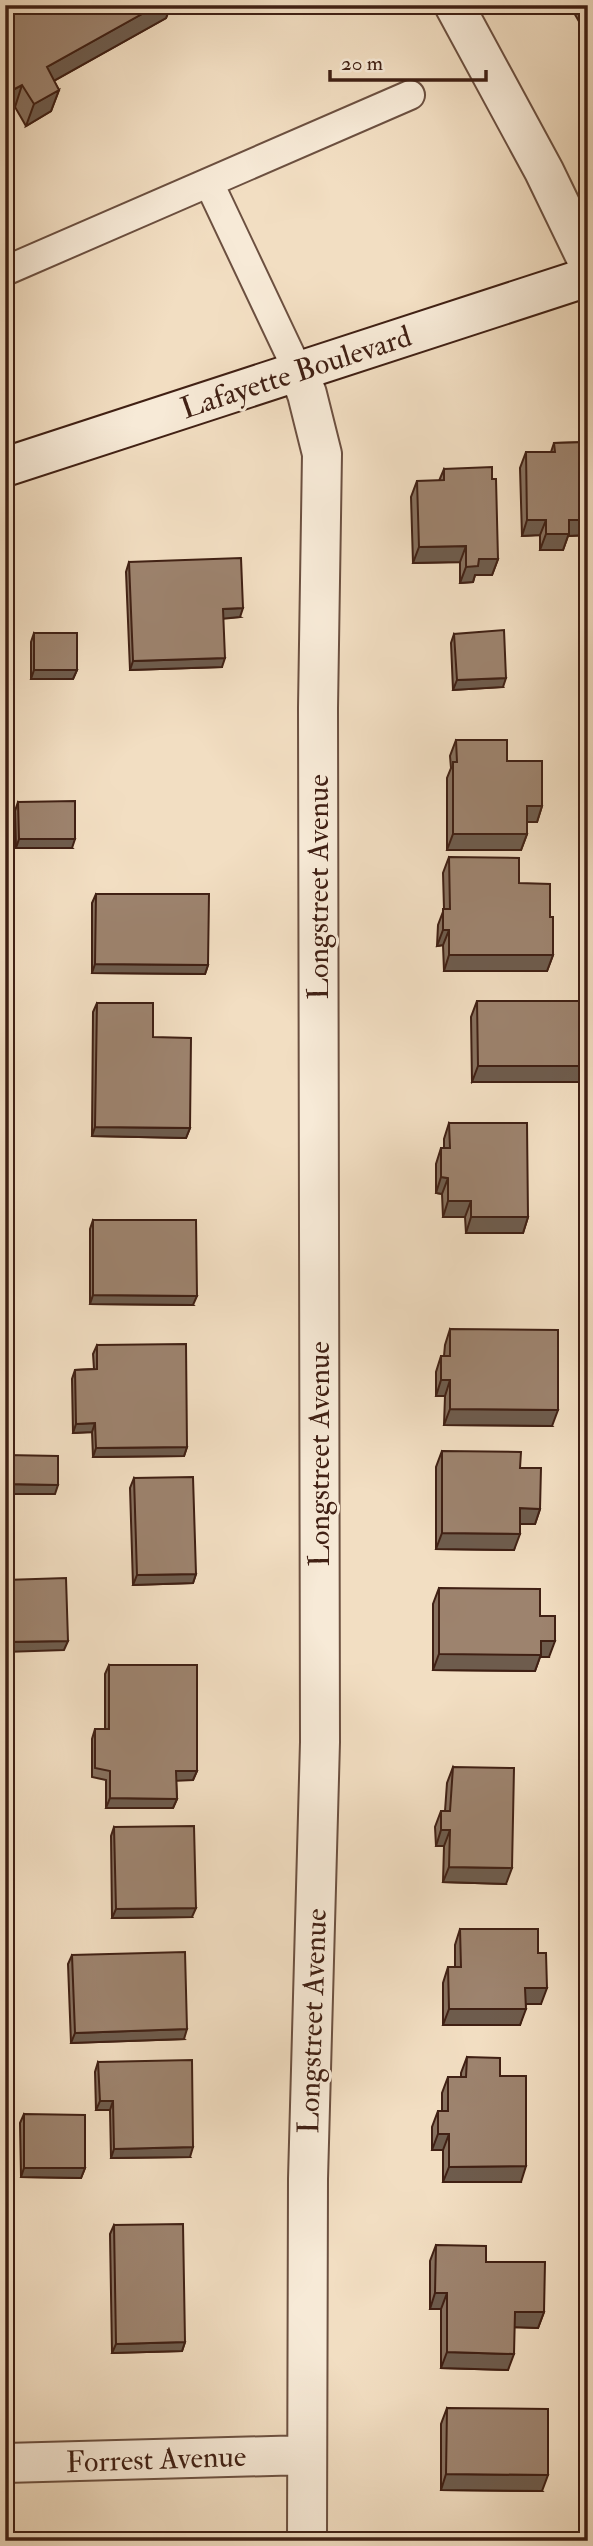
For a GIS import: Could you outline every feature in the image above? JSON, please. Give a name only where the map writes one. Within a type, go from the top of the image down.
[{"type":"street","points":[[454,5],[544,170],[588,262]]},
{"type":"street","name":"Lafayette Boulevard","points":[[5,467],[588,277]]},
{"type":"street","name":"Longstreet Avenue","points":[[298,371],[307,394],[322,454],[318,708],[320,1742],[308,2179],[307,2541]]},
{"type":"street","name":"Forrest Avenue","points":[[5,2463],[307,2455]]},
{"type":"lane","points":[[5,271],[410,95]]},
{"type":"lane","points":[[209,183],[298,371]]},
{"type":"building","points":[[5,5],[158,5],[47,67],[59,90],[34,104],[22,85],[5,94]]},
{"type":"building","points":[[588,442],[588,520],[569,520],[569,534],[546,534],[546,520],[527,520],[526,452],[555,452],[554,443]]},
{"type":"building","points":[[492,467],[492,479],[496,479],[498,559],[479,559],[478,566],[466,567],[466,546],[419,547],[417,481],[444,480],[444,469]]},
{"type":"building","points":[[241,558],[243,608],[223,609],[225,658],[133,661],[129,562]]},
{"type":"building","points":[[504,630],[506,678],[457,680],[454,634]]},
{"type":"building","points":[[34,633],[77,633],[77,670],[34,670]]},
{"type":"building","points":[[456,740],[507,740],[507,761],[542,761],[542,806],[527,806],[527,834],[453,834],[453,762],[457,762]]},
{"type":"building","points":[[75,801],[75,839],[19,839],[18,802]]},
{"type":"building","points":[[449,857],[519,858],[519,883],[550,884],[553,955],[449,955],[449,930],[443,930],[443,909],[450,909]]},
{"type":"building","points":[[96,894],[209,894],[208,965],[95,964]]},
{"type":"building","points":[[477,1001],[588,1001],[588,1066],[478,1066]]},
{"type":"building","points":[[97,1003],[153,1003],[153,1037],[191,1038],[190,1128],[95,1127]]},
{"type":"building","points":[[449,1123],[527,1123],[528,1217],[471,1217],[471,1201],[448,1201],[448,1178],[441,1177],[441,1148],[450,1148]]},
{"type":"building","points":[[93,1220],[196,1220],[197,1296],[93,1295]]},
{"type":"building","points":[[450,1329],[558,1330],[558,1410],[450,1409],[450,1380],[441,1380],[441,1356],[450,1356]]},
{"type":"building","points":[[186,1344],[187,1447],[96,1448],[95,1423],[76,1424],[75,1370],[97,1369],[97,1345]]},
{"type":"building","points":[[442,1451],[521,1452],[520,1468],[541,1468],[540,1509],[520,1508],[520,1534],[442,1533]]},
{"type":"building","points":[[6,1455],[58,1456],[58,1485],[6,1484]]},
{"type":"building","points":[[193,1477],[196,1574],[137,1575],[134,1478]]},
{"type":"building","points":[[66,1578],[68,1641],[5,1642],[5,1580]]},
{"type":"building","points":[[439,1588],[540,1589],[540,1616],[555,1616],[555,1641],[541,1641],[541,1655],[439,1654]]},
{"type":"building","points":[[109,1665],[197,1665],[197,1771],[176,1771],[177,1799],[110,1798],[110,1771],[95,1768],[95,1729],[109,1729]]},
{"type":"building","points":[[453,1767],[514,1768],[512,1868],[449,1867],[450,1830],[441,1830],[441,1811],[450,1811]]},
{"type":"building","points":[[194,1826],[196,1908],[116,1909],[114,1827]]},
{"type":"building","points":[[460,1929],[538,1929],[538,1953],[546,1953],[547,1988],[525,1988],[526,2009],[449,2009],[448,1967],[461,1967]]},
{"type":"building","points":[[185,1952],[187,2029],[75,2033],[72,1955]]},
{"type":"building","points":[[467,2057],[500,2058],[500,2076],[526,2076],[526,2166],[449,2167],[449,2134],[438,2134],[438,2111],[448,2111],[448,2077],[466,2077]]},
{"type":"building","points":[[192,2060],[193,2147],[114,2149],[113,2101],[100,2101],[98,2062]]},
{"type":"building","points":[[24,2114],[85,2115],[85,2168],[24,2168]]},
{"type":"building","points":[[183,2224],[185,2342],[116,2344],[114,2225]]},
{"type":"building","points":[[436,2245],[486,2246],[486,2262],[545,2262],[544,2312],[515,2312],[514,2354],[447,2352],[447,2293],[435,2293]]},
{"type":"building","points":[[447,2408],[548,2409],[548,2475],[446,2474]]}]
